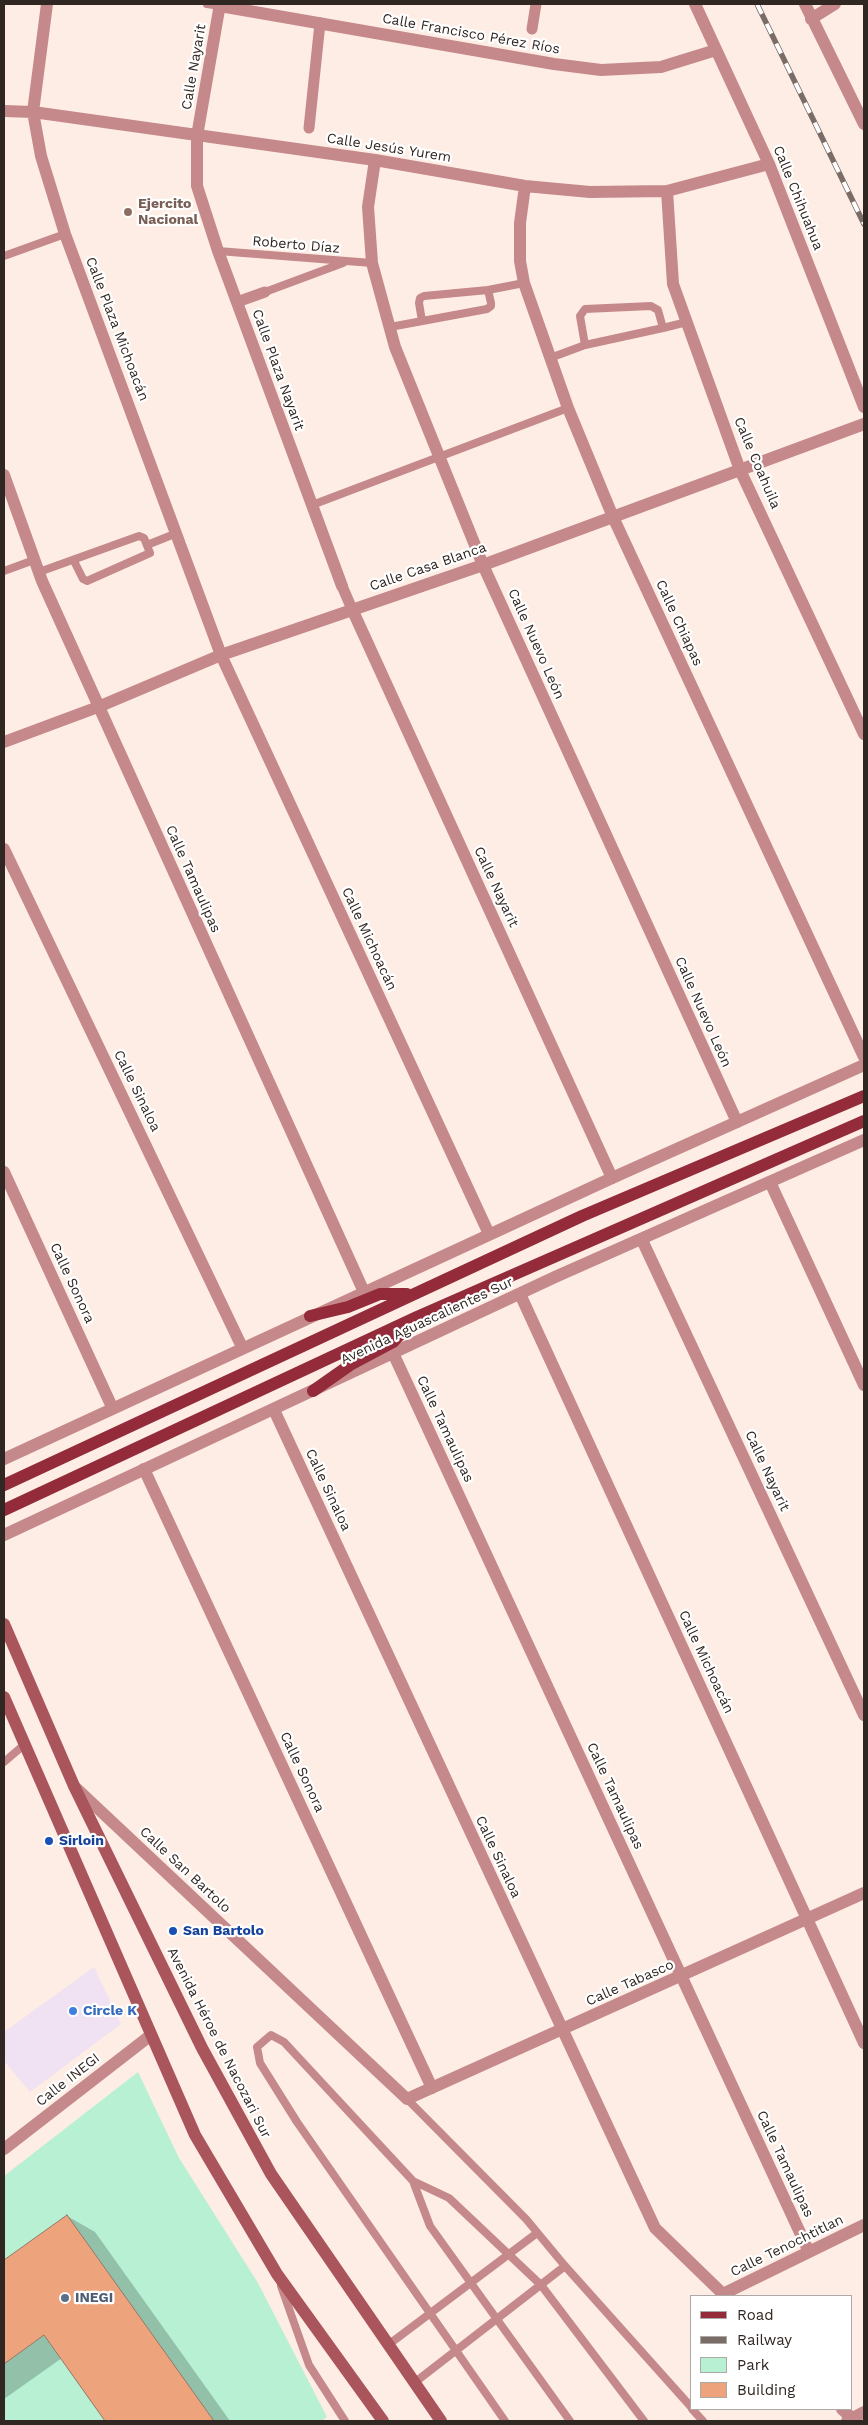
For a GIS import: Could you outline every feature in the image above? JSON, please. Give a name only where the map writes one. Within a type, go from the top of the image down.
[{"type":"main road","points":[[4,1484],[412,1293],[582,1216],[864,1096]]},
{"type":"main road","name":"Avenida Aguascalientes Sur","points":[[4,1510],[417,1317],[864,1121]]},
{"type":"main road","points":[[310,1316],[348,1307],[380,1294],[412,1293]]},
{"type":"main road","points":[[313,1392],[350,1365],[393,1342],[417,1317]]},
{"type":"main road","name":"Avenida Héroe de Nacozari Sur","points":[[4,1624],[74,1786],[202,2048],[271,2174],[441,2421]]},
{"type":"main road","points":[[4,1697],[196,2135],[277,2274],[383,2421]]},
{"type":"street","name":"Calle Plaza Michoacán","points":[[47,4],[33,112],[41,156],[65,234],[221,656]]},
{"type":"street","points":[[532,29],[536,4]]},
{"type":"street","name":"Calle Chihuahua","points":[[695,4],[769,164],[864,407]]},
{"type":"street","points":[[805,4],[811,19],[863,116]]},
{"type":"street","points":[[811,19],[835,4]]},
{"type":"street","name":"Calle Francisco Pérez Ríos","points":[[216,5],[554,64],[601,70],[661,67],[716,50]]},
{"type":"street","name":"Calle Nayarit","points":[[197,136],[216,5]]},
{"type":"street","points":[[309,128],[320,23]]},
{"type":"street","name":"Calle Jesús Yurem","points":[[4,111],[33,112],[375,160],[525,186],[590,192],[667,191],[769,164]]},
{"type":"street","name":"Calle Plaza Nayarit","points":[[197,136],[197,186],[218,251],[352,609]]},
{"type":"street","name":"Calle Nuevo León","points":[[375,160],[368,207],[372,263],[395,347],[484,565],[737,1122]]},
{"type":"street","name":"Calle Chiapas","points":[[525,186],[520,223],[520,261],[524,284],[568,408],[613,517],[864,1058]]},
{"type":"street","name":"Calle Coahuila","points":[[667,191],[673,284],[740,470],[864,734]]},
{"type":"street","points":[[237,302],[265,292]]},
{"type":"street","name":"Calle Casa Blanca","points":[[4,742],[98,707],[221,656],[352,609],[484,565],[864,424]]},
{"type":"street","name":"Calle Tamaulipas","points":[[4,474],[38,572],[364,1292]]},
{"type":"street","name":"Calle Nayarit","points":[[352,609],[612,1178]]},
{"type":"street","name":"Calle Michoacán","points":[[221,656],[489,1234]]},
{"type":"street","name":"Calle Sinaloa","points":[[4,849],[242,1347]]},
{"type":"street","points":[[4,1459],[242,1347],[864,1065]]},
{"type":"street","name":"Avenida Aguascalientes Sur","points":[[4,1535],[10,1529],[274,1410],[520,1294],[864,1140]]},
{"type":"street","name":"Calle Sonora","points":[[4,1172],[112,1407]]},
{"type":"street","points":[[770,1182],[864,1385]]},
{"type":"street","name":"Calle Nayarit","points":[[642,1240],[864,1714]]},
{"type":"street","name":"Calle Michoacán","points":[[520,1294],[864,2043]]},
{"type":"street","name":"Calle Tamaulipas","points":[[393,1354],[809,2252]]},
{"type":"street","name":"Calle Sinaloa","points":[[274,1410],[655,2228],[724,2295]]},
{"type":"street","name":"Calle Sonora","points":[[144,1469],[432,2088]]},
{"type":"street","name":"Calle San Bartolo","points":[[74,1786],[407,2099]]},
{"type":"street","name":"Calle Tabasco","points":[[407,2099],[864,1893]]},
{"type":"street","name":"Calle INEGI","points":[[4,2150],[151,2035]]},
{"type":"street","name":"Calle Tenochtitlan","points":[[724,2295],[864,2225]]},
{"type":"street","points":[[843,2410],[851,2420],[864,2412]]},
{"type":"lane","points":[[4,256],[65,234]]},
{"type":"lane","name":"Roberto Díaz","points":[[218,251],[372,263]]},
{"type":"lane","points":[[265,292],[348,261]]},
{"type":"lane","points":[[422,321],[419,302],[420,298],[424,296],[488,290],[524,284]]},
{"type":"lane","points":[[390,327],[487,309],[491,306],[488,290]]},
{"type":"lane","points":[[585,344],[580,316],[585,309],[655,306],[663,328]]},
{"type":"lane","points":[[550,358],[585,344],[687,322]]},
{"type":"lane","points":[[312,505],[568,408]]},
{"type":"lane","points":[[146,545],[177,533]]},
{"type":"lane","points":[[38,572],[74,561],[139,536],[144,538],[150,553],[87,581],[83,579],[74,561]]},
{"type":"lane","points":[[4,571],[34,560]]},
{"type":"lane","points":[[4,1762],[25,1744]]},
{"type":"lane","points":[[506,2421],[297,2122],[260,2063],[257,2047],[271,2036],[284,2042],[413,2181],[449,2198],[541,2285],[644,2421]]},
{"type":"lane","points":[[407,2099],[526,2219],[565,2266],[690,2406]]},
{"type":"lane","points":[[413,2181],[430,2226],[570,2421]]},
{"type":"lane","points":[[388,2345],[537,2233]]},
{"type":"lane","points":[[414,2383],[565,2266]]},
{"type":"lane","points":[[277,2274],[308,2366],[345,2421]]},
{"type":"lane","points":[[694,2410],[703,2421]]},
{"type":"shaded area","points":[[94,1967],[121,2024],[30,2092],[4,2061],[4,2032]]},
{"type":"green space","points":[[138,2072],[179,2158],[258,2283],[327,2417],[321,2421],[214,2421],[67,2215],[4,2260],[4,2176]]},
{"type":"green space","points":[[44,2335],[105,2421],[4,2421],[4,2364]]},
{"type":"building","name":"INEGI","points":[[67,2215],[214,2421],[105,2421],[44,2335],[4,2364],[4,2260]]},
{"type":"railway","points":[[757,4],[864,224]]},
{"type":"place","name":"Ejercito Nacional","points":[[128,212]]},
{"type":"place","name":"Sirloin","points":[[49,1841]]},
{"type":"place","name":"San Bartolo","points":[[173,1931]]},
{"type":"place","name":"Circle K","points":[[73,2011]]},
{"type":"place","name":"INEGI","points":[[65,2298]]}]
